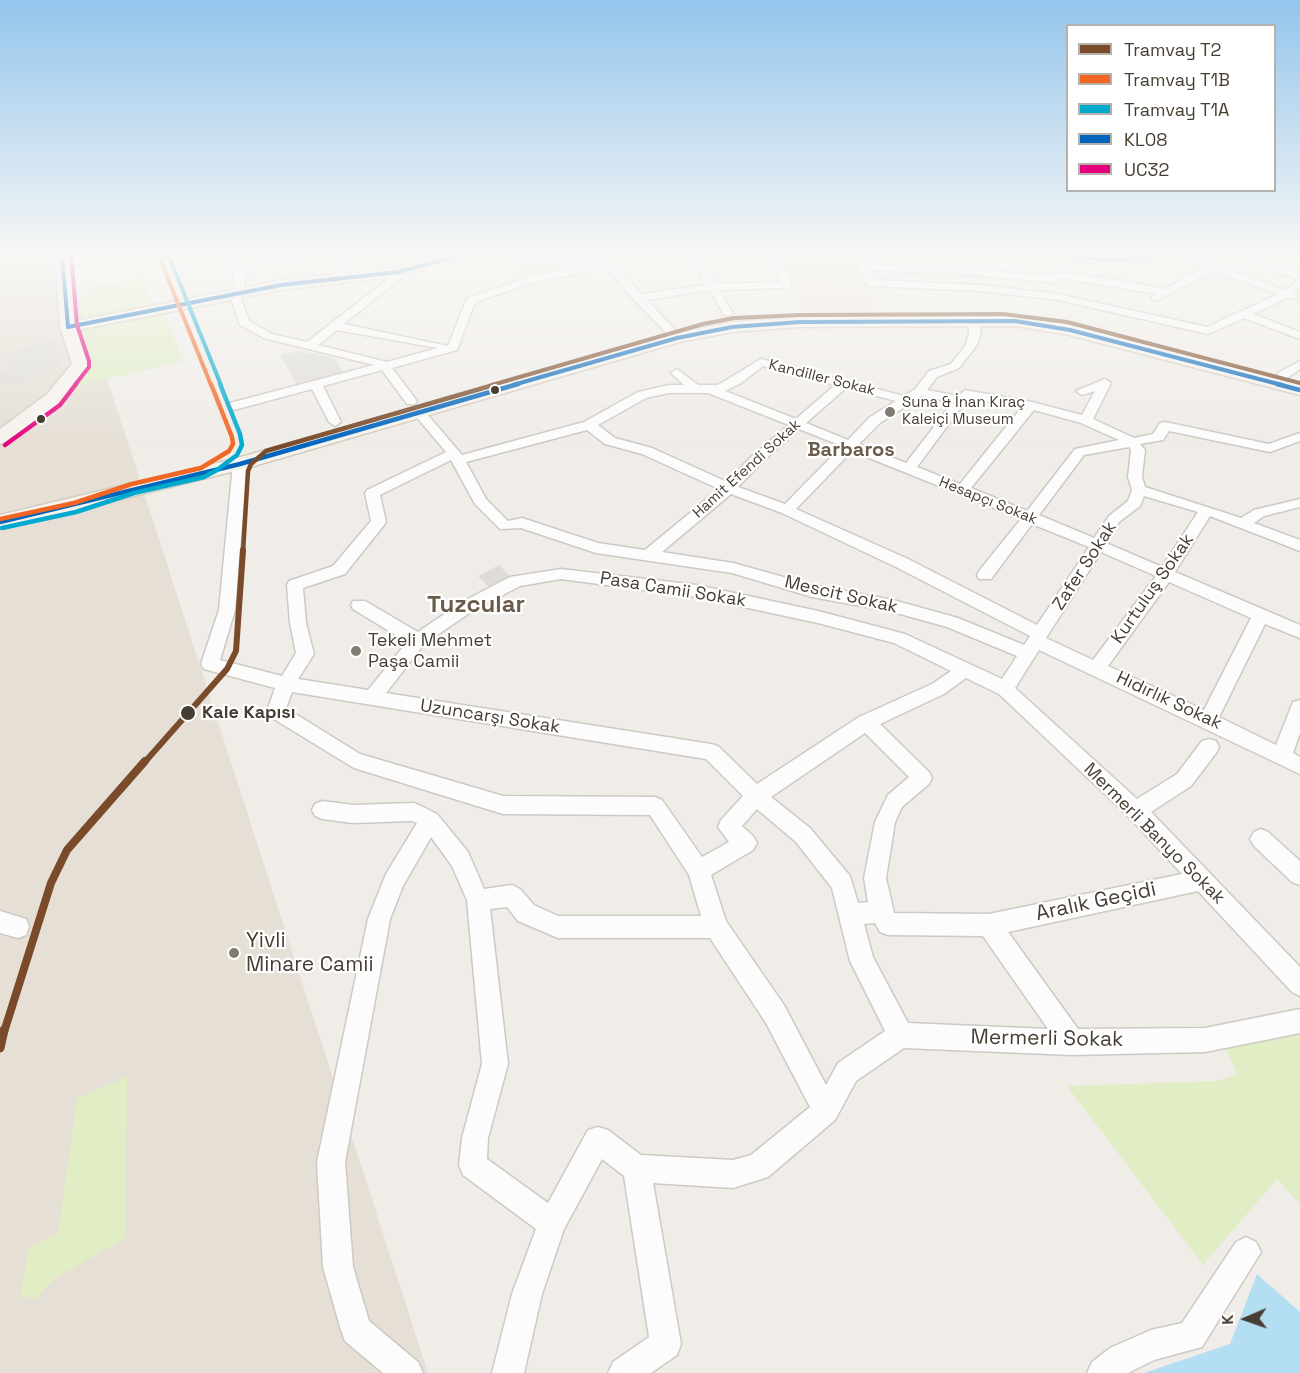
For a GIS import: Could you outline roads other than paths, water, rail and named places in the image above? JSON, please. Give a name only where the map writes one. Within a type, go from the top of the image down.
[{"type":"street","points":[[3,434],[54,398],[81,364],[68,327],[67,318]]},
{"type":"street","points":[[68,327],[110,318]]},
{"type":"street","points":[[242,318],[243,323],[268,336],[383,364],[456,457]]},
{"type":"street","points":[[308,347],[345,318]]},
{"type":"street","points":[[453,348],[464,318]]},
{"type":"street","points":[[658,318],[677,338]]},
{"type":"street","points":[[1141,327],[1145,318]]},
{"type":"street","points":[[1154,318],[1208,332],[1236,318]]},
{"type":"street","points":[[1254,318],[1300,336]]},
{"type":"street","points":[[787,510],[875,420],[919,392],[933,374],[953,367],[963,357],[975,333],[974,326],[968,320]]},
{"type":"street","points":[[0,522],[240,464],[414,406],[677,338],[732,327],[800,322],[1015,321],[1057,327],[1300,390]]},
{"type":"street","points":[[335,326],[453,348]]},
{"type":"street","points":[[234,406],[383,364],[453,348]]},
{"type":"street","points":[[333,352],[349,374]]},
{"type":"street","name":"Kandiller Sokak","points":[[703,389],[721,388],[737,380],[761,362],[829,382],[845,383],[906,400]]},
{"type":"street","points":[[1282,376],[1300,364]]},
{"type":"street","name":"Hesapçı Sokak","points":[[676,373],[703,389],[962,490],[1300,632]]},
{"type":"street","name":"Hamit Efendi Sokak","points":[[649,555],[729,488],[797,424],[845,383]]},
{"type":"street","points":[[1082,391],[1105,383],[1086,420]]},
{"type":"street","points":[[316,384],[336,422]]},
{"type":"street","points":[[703,389],[669,389],[642,395],[589,424],[456,457],[372,493],[380,522],[339,570],[295,585],[298,623],[305,654],[286,684],[276,711],[354,760],[503,805],[655,806],[699,871],[716,927],[775,1014],[826,1111]]},
{"type":"street","points":[[919,392],[961,400]]},
{"type":"street","points":[[908,469],[965,394],[1032,406],[1086,420],[1131,441],[1138,450],[1135,477],[1139,490],[1207,510],[1300,546]]},
{"type":"street","points":[[962,490],[1026,410],[1032,406]]},
{"type":"street","points":[[589,424],[610,441],[647,452],[729,488],[787,510],[902,563],[1034,643]]},
{"type":"street","points":[[985,575],[1027,517],[1080,452],[1158,437],[1165,426],[1270,448],[1300,437]]},
{"type":"street","name":"Mescit Sokak","points":[[456,457],[480,501],[505,526],[522,523],[596,548],[733,568],[812,591],[859,598],[1034,643]]},
{"type":"street","name":"Uzuncarşı Sokak","points":[[240,464],[227,610],[210,664],[286,684],[371,699],[711,752],[756,796],[803,835],[842,882],[862,961],[901,1035]]},
{"type":"street","name":"Zafer Sokak","points":[[1005,689],[1114,519],[1135,503],[1139,490]]},
{"type":"street","points":[[1243,523],[1259,513],[1300,503]]},
{"type":"street","name":"Kurtuluş Sokak","points":[[1097,668],[1165,575],[1207,510]]},
{"type":"street","points":[[684,562],[697,591]]},
{"type":"street","name":"Pasa Camii Sokak","points":[[371,699],[418,640],[468,606],[516,581],[561,574],[697,591],[818,617],[899,638],[1005,689]]},
{"type":"street","points":[[359,605],[418,640]]},
{"type":"street","points":[[1208,720],[1260,616]]},
{"type":"street","name":"Hıdırlık Sokak","points":[[1034,643],[1097,668],[1300,766]]},
{"type":"street","points":[[699,871],[746,843],[728,827],[756,796],[866,722],[938,689],[966,669]]},
{"type":"street","name":"Mermerli Banyo Sokak","points":[[1005,689],[1136,811],[1300,984]]},
{"type":"street","points":[[1282,756],[1300,707]]},
{"type":"street","points":[[850,914],[881,912],[875,878],[885,822],[895,801],[922,778],[866,722]]},
{"type":"street","points":[[1136,811],[1184,780],[1209,747]]},
{"type":"street","points":[[322,810],[353,814],[414,812],[430,820],[460,859],[477,900],[495,1064],[475,1138],[473,1165],[552,1223]]},
{"type":"street","points":[[407,1373],[356,1330],[338,1267],[331,1162],[379,919],[393,881],[430,820]]},
{"type":"street","points":[[1261,839],[1300,875]]},
{"type":"street","name":"Aralık Geçidi","points":[[881,912],[888,924],[989,925],[1203,880]]},
{"type":"street","points":[[477,900],[512,896],[526,913],[558,927],[716,927]]},
{"type":"street","points":[[989,925],[1072,1042]]},
{"type":"street","name":"Mermerli Sokak","points":[[901,1035],[1072,1042],[1204,1040],[1300,1021]]},
{"type":"street","points":[[508,1373],[527,1294],[552,1223],[598,1140],[637,1168],[733,1174],[758,1167],[826,1111],[847,1072],[901,1035]]},
{"type":"street","points":[[624,1373],[666,1344],[637,1168]]},
{"type":"street","points":[[1103,1373],[1121,1359],[1151,1345],[1191,1336],[1246,1252]]},
{"type":"water","points":[[1257,1274],[1300,1312],[1300,1373],[1144,1373],[1230,1344]]},
{"type":"tram line","name":"T1B","points":[[0,519],[74,503],[132,484],[201,468],[229,451],[233,444],[232,437],[184,318]]},
{"type":"tram line","name":"T1A","points":[[2,528],[76,512],[134,493],[204,477],[237,455],[242,445],[240,434],[194,318]]},
{"type":"tram line","name":"T2","points":[[0,1048],[7,1018],[51,883],[67,850],[227,669],[236,651],[248,471],[251,464],[266,451],[703,324],[734,318]]},
{"type":"tram line","name":"T2","points":[[1041,318],[1067,322],[1300,383]]},
{"type":"place","name":"Suna & İnan Kıraç Kaleiçi Museum","points":[[890,412]]},
{"type":"place","name":"Tekeli Mehmet Paşa Camii","points":[[356,651]]},
{"type":"place","name":"Kale Kapısı","points":[[188,713]]},
{"type":"place","name":"Yivli Minare Camii","points":[[234,953]]},
{"type":"district","name":"Barbaros","points":[[851,451]]},
{"type":"district","name":"Tuzcular","points":[[476,605]]}]
